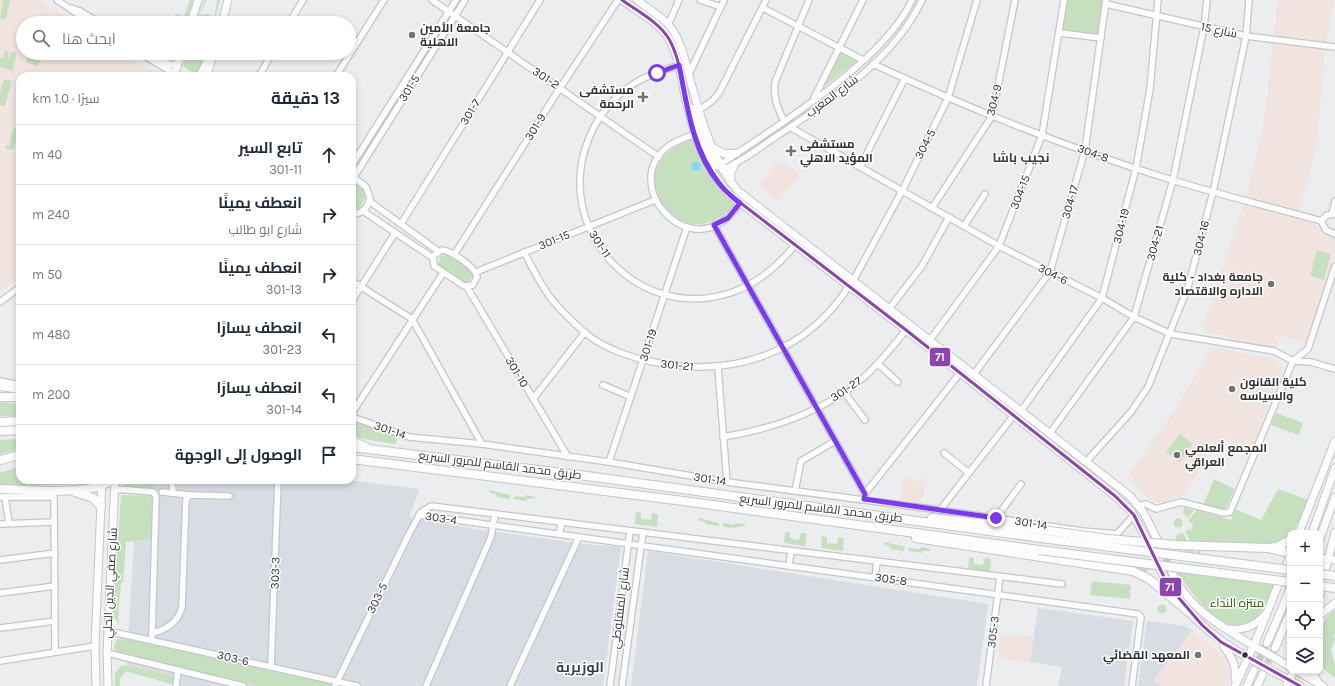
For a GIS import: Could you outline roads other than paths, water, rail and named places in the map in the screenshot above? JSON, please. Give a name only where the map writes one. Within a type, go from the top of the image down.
[{"type":"highway","points":[[0,386],[16,388]]},
{"type":"highway","points":[[0,397],[16,397]]},
{"type":"highway","points":[[0,422],[16,421]]},
{"type":"highway","points":[[0,431],[16,430]]},
{"type":"highway","points":[[356,443],[370,450]]},
{"type":"highway","name":"طريق محمد القاسم للمرور السريع","points":[[356,448],[587,476],[903,519],[1042,534],[1287,568]]},
{"type":"highway","points":[[1,460],[16,456]]},
{"type":"highway","name":"طريق محمد القاسم للمرور السريع","points":[[356,460],[683,501],[1039,550],[1287,582]]},
{"type":"highway","points":[[62,490],[95,484]]},
{"type":"highway","points":[[0,489],[62,490],[87,495],[93,498],[101,507]]},
{"type":"highway","points":[[897,531],[930,542],[1059,559],[1133,572],[1149,579],[1190,613]]},
{"type":"highway","points":[[1042,534],[1169,545],[1267,548],[1277,547],[1287,542]]},
{"type":"highway","points":[[1267,548],[1287,553]]},
{"type":"highway","points":[[1323,572],[1335,576]]},
{"type":"highway","points":[[1323,590],[1335,588]]},
{"type":"main road","points":[[193,16],[198,0]]},
{"type":"main road","points":[[224,16],[228,0]]},
{"type":"main road","points":[[622,0],[661,30],[673,48],[679,65],[685,95],[701,153],[718,182],[740,203],[795,245],[889,309],[1130,496],[1151,524],[1160,546]]},
{"type":"main road","points":[[637,0],[668,25],[679,43],[699,110],[720,167],[716,175],[718,182]]},
{"type":"main road","points":[[202,72],[208,60]]},
{"type":"main road","points":[[208,72],[210,60]]},
{"type":"main road","points":[[176,72],[178,62]]},
{"type":"main road","points":[[685,95],[692,107],[709,154],[746,198],[851,283],[906,330],[1115,496],[1134,515],[1149,545]]},
{"type":"main road","points":[[712,147],[721,153],[737,153]]},
{"type":"main road","points":[[731,182],[731,172],[735,164]]},
{"type":"main road","points":[[1300,530],[1335,441]]},
{"type":"main road","points":[[1313,530],[1335,468]]},
{"type":"main road","name":"شارع صفي الدين الحلي","points":[[96,686],[95,646],[101,484]]},
{"type":"main road","name":"شارع صفي الدين الحلي","points":[[108,686],[107,653],[115,484]]},
{"type":"main road","points":[[1323,530],[1335,497]]},
{"type":"main road","points":[[1334,537],[1323,558],[1335,560]]},
{"type":"main road","points":[[99,541],[112,542]]},
{"type":"main road","points":[[1160,569],[1172,590],[1190,613],[1221,642],[1231,655],[1236,671],[1235,686]]},
{"type":"main road","points":[[1171,570],[1184,594],[1203,613],[1223,628],[1287,665]]},
{"type":"main road","points":[[1235,686],[1256,648],[1278,585]]},
{"type":"main road","points":[[1267,643],[1287,595]]},
{"type":"main road","points":[[1223,628],[1236,630],[1250,627],[1263,617],[1271,603]]},
{"type":"main road","points":[[1323,613],[1335,603]]},
{"type":"main road","points":[[1275,648],[1287,620]]},
{"type":"main road","points":[[1221,642],[1272,670],[1287,683],[1300,686]]},
{"type":"main road","points":[[1247,686],[1254,670]]},
{"type":"main road","points":[[1257,686],[1263,674]]},
{"type":"main road","points":[[1287,683],[1292,674]]},
{"type":"main road","points":[[1302,674],[1321,685]]},
{"type":"main road","points":[[1313,674],[1321,685]]},
{"type":"street","points":[[57,0],[82,16]]},
{"type":"street","points":[[292,16],[302,0]]},
{"type":"street","points":[[356,44],[384,0]]},
{"type":"street","name":"301-2","points":[[432,0],[659,157]]},
{"type":"street","name":"301-5","points":[[356,159],[456,0]]},
{"type":"street","name":"301-5","points":[[356,171],[464,0]]},
{"type":"street","name":"301-7","points":[[401,224],[540,0]]},
{"type":"street","name":"301-9","points":[[454,255],[618,0]]},
{"type":"street","points":[[668,25],[679,0]]},
{"type":"street","points":[[700,0],[721,7]]},
{"type":"street","points":[[689,74],[724,0]]},
{"type":"street","points":[[699,110],[712,101],[719,93],[766,0]]},
{"type":"street","points":[[784,121],[776,104],[774,94],[775,82],[809,0]]},
{"type":"street","points":[[813,101],[863,0]]},
{"type":"street","name":"شارع المغرب","points":[[720,167],[737,153],[813,101],[863,60],[898,23],[912,0]]},
{"type":"street","name":"شارع المغرب","points":[[720,167],[735,164],[843,90],[874,64],[901,33],[922,0]]},
{"type":"street","name":"304-5","points":[[851,283],[902,191],[948,98],[978,0]]},
{"type":"street","name":"304-9","points":[[932,208],[992,116],[1014,0]]},
{"type":"street","name":"304-15","points":[[930,340],[999,246],[1042,135],[1060,33],[1064,0]]},
{"type":"street","name":"304-19","points":[[1021,411],[1102,298],[1136,168],[1150,90],[1158,0]]},
{"type":"street","name":"304-21","points":[[1050,433],[1134,317],[1173,180],[1204,27],[1207,0]]},
{"type":"street","name":"304-16","points":[[1086,462],[1131,412],[1148,387],[1171,334],[1188,287],[1213,192],[1246,36],[1249,0]]},
{"type":"street","name":"شارع 15","points":[[1106,2],[1156,16],[1246,36],[1335,47]]},
{"type":"street","name":"304-17","points":[[974,374],[1050,272],[1085,150],[1106,2]]},
{"type":"street","points":[[71,8],[88,16]]},
{"type":"street","points":[[763,8],[863,60]]},
{"type":"street","points":[[1060,33],[1101,38]]},
{"type":"street","points":[[423,52],[430,56]]},
{"type":"street","points":[[151,60],[170,72]]},
{"type":"street","points":[[162,60],[171,65],[178,62]]},
{"type":"street","points":[[261,72],[268,60]]},
{"type":"street","points":[[339,72],[346,60]]},
{"type":"street","name":"304-8","points":[[874,64],[948,98],[1042,135],[1173,180],[1321,221],[1326,230],[1335,234]]},
{"type":"street","name":"301-11","points":[[679,65],[635,83],[616,98],[601,116],[587,143],[580,173],[581,200],[588,226],[603,252],[618,269],[643,286],[665,294],[686,298],[707,298],[728,294],[748,285],[772,269],[795,245]]},
{"type":"street","points":[[860,167],[905,78]]},
{"type":"street","points":[[837,82],[843,90]]},
{"type":"street","points":[[399,91],[405,95]]},
{"type":"street","name":"304-6","points":[[790,127],[999,246],[1102,298],[1134,317],[1171,334],[1274,351],[1293,361],[1311,362],[1335,368]]},
{"type":"street","points":[[374,130],[380,134]]},
{"type":"street","points":[[695,134],[676,141],[666,148],[659,157],[652,178],[655,200],[661,210],[669,218],[687,227],[701,228],[714,225],[728,218],[740,203]]},
{"type":"street","points":[[356,179],[368,189],[369,201],[363,211],[356,213]]},
{"type":"street","points":[[964,226],[985,194]]},
{"type":"street","name":"301-15","points":[[476,272],[655,200]]},
{"type":"street","points":[[369,201],[438,251],[445,250],[454,255],[476,272],[477,277],[475,282],[467,287],[460,285],[434,266],[433,258],[438,251]]},
{"type":"street","points":[[1321,221],[1325,216],[1334,214],[1335,201]]},
{"type":"street","points":[[363,211],[433,258]]},
{"type":"street","points":[[889,309],[922,266],[949,217]]},
{"type":"street","points":[[714,225],[817,408],[864,496],[960,372]]},
{"type":"street","name":"301-19","points":[[609,462],[687,227]]},
{"type":"street","points":[[356,295],[395,233]]},
{"type":"street","name":"301-21","points":[[524,252],[550,297],[585,332],[614,349],[643,360],[683,368],[718,368],[760,358],[783,348],[804,333],[831,310],[851,283]]},
{"type":"street","points":[[1138,506],[1146,504],[1156,509],[1181,502],[1224,514],[1230,512],[1293,361],[1308,349],[1335,266]]},
{"type":"street","points":[[356,407],[443,273]]},
{"type":"street","points":[[356,284],[412,319],[482,444]]},
{"type":"street","name":"301-10","points":[[467,287],[568,457]]},
{"type":"street","points":[[0,302],[16,290]]},
{"type":"street","points":[[0,296],[9,295]]},
{"type":"street","name":"301-27","points":[[723,437],[775,426],[817,408],[844,392],[878,364],[906,330]]},
{"type":"street","points":[[533,399],[585,332]]},
{"type":"street","points":[[878,364],[898,382]]},
{"type":"street","points":[[718,368],[727,482]]},
{"type":"street","points":[[0,381],[16,384]]},
{"type":"street","points":[[603,386],[630,397]]},
{"type":"street","points":[[844,392],[865,420]]},
{"type":"street","points":[[940,510],[1014,415]]},
{"type":"street","name":"301-14","points":[[356,418],[409,437],[482,444],[795,491],[864,496],[940,510],[1082,531],[1117,534],[1134,515]]},
{"type":"street","points":[[795,491],[801,461],[835,441]]},
{"type":"street","points":[[944,453],[969,473]]},
{"type":"street","points":[[172,484],[173,493]]},
{"type":"street","name":"303-3","points":[[271,667],[278,484]]},
{"type":"street","points":[[996,518],[1022,484]]},
{"type":"street","points":[[115,489],[152,492],[156,496],[152,640]]},
{"type":"street","points":[[162,492],[190,495],[229,496]]},
{"type":"street","points":[[152,633],[162,631],[170,626],[181,612],[186,500],[190,495]]},
{"type":"street","points":[[9,523],[3,497],[54,497],[55,652]]},
{"type":"street","name":"303-4","points":[[420,515],[426,508],[434,506],[643,532]]},
{"type":"street","points":[[426,686],[491,537],[495,514]]},
{"type":"street","name":"303-4","points":[[420,515],[640,545]]},
{"type":"street","name":"303-5","points":[[336,684],[420,515]]},
{"type":"street","points":[[0,524],[54,522]]},
{"type":"street","points":[[559,534],[562,522]]},
{"type":"street","name":"شارع المنفلوطي","points":[[610,686],[630,531]]},
{"type":"street","name":"شارع المنفلوطي","points":[[622,686],[640,545],[643,532]]},
{"type":"street","name":"305-8","points":[[643,532],[1062,584]]},
{"type":"street","points":[[510,686],[579,537]]},
{"type":"street","name":"305-8","points":[[640,545],[997,594],[1141,616],[1132,686]]},
{"type":"street","points":[[789,566],[791,551]]},
{"type":"street","points":[[0,560],[55,553]]},
{"type":"street","points":[[875,577],[877,562]]},
{"type":"street","name":"305-3","points":[[986,686],[1000,577]]},
{"type":"street","points":[[0,593],[55,586]]},
{"type":"street","points":[[621,607],[632,608]]},
{"type":"street","points":[[0,628],[55,621]]},
{"type":"street","name":"303-6","points":[[108,631],[271,667],[336,684],[357,686]]},
{"type":"street","points":[[0,661],[95,646]]},
{"type":"street","name":"303-6","points":[[107,653],[243,686]]},
{"type":"street","points":[[614,659],[625,661]]},
{"type":"street","points":[[176,686],[178,670]]},
{"type":"water","points":[[696,161],[701,166],[696,171],[691,166]]},
{"type":"tunnel","points":[[1150,548],[1160,569]]},
{"type":"tunnel","points":[[1162,549],[1171,570]]},
{"type":"tunnel","points":[[1254,670],[1267,643]]},
{"type":"tunnel","points":[[1263,672],[1275,648]]},
{"type":"place","name":"جامعة الأمين الاهلية","points":[[412,35]]},
{"type":"place","name":"مستشفى الرحمة","points":[[643,97]]},
{"type":"place","name":"مستشفى المؤيد الاهلي","points":[[791,151]]},
{"type":"place","name":"جامعة بغداد - كلية الاداره والاقتصاد","points":[[1271,284]]},
{"type":"place","name":"كلية القانون والسياسه","points":[[1232,389]]},
{"type":"place","name":"المجمع ألعلمي العراقي","points":[[1177,455]]},
{"type":"place","name":"المعهد القضائي","points":[[1198,655]]},
{"type":"district","name":"نجيب باشا","points":[[1021,157]]},
{"type":"district","name":"الوزيرية","points":[[580,667]]},
{"type":"park label","name":"منتزه النداء","points":[[1237,603]]}]
